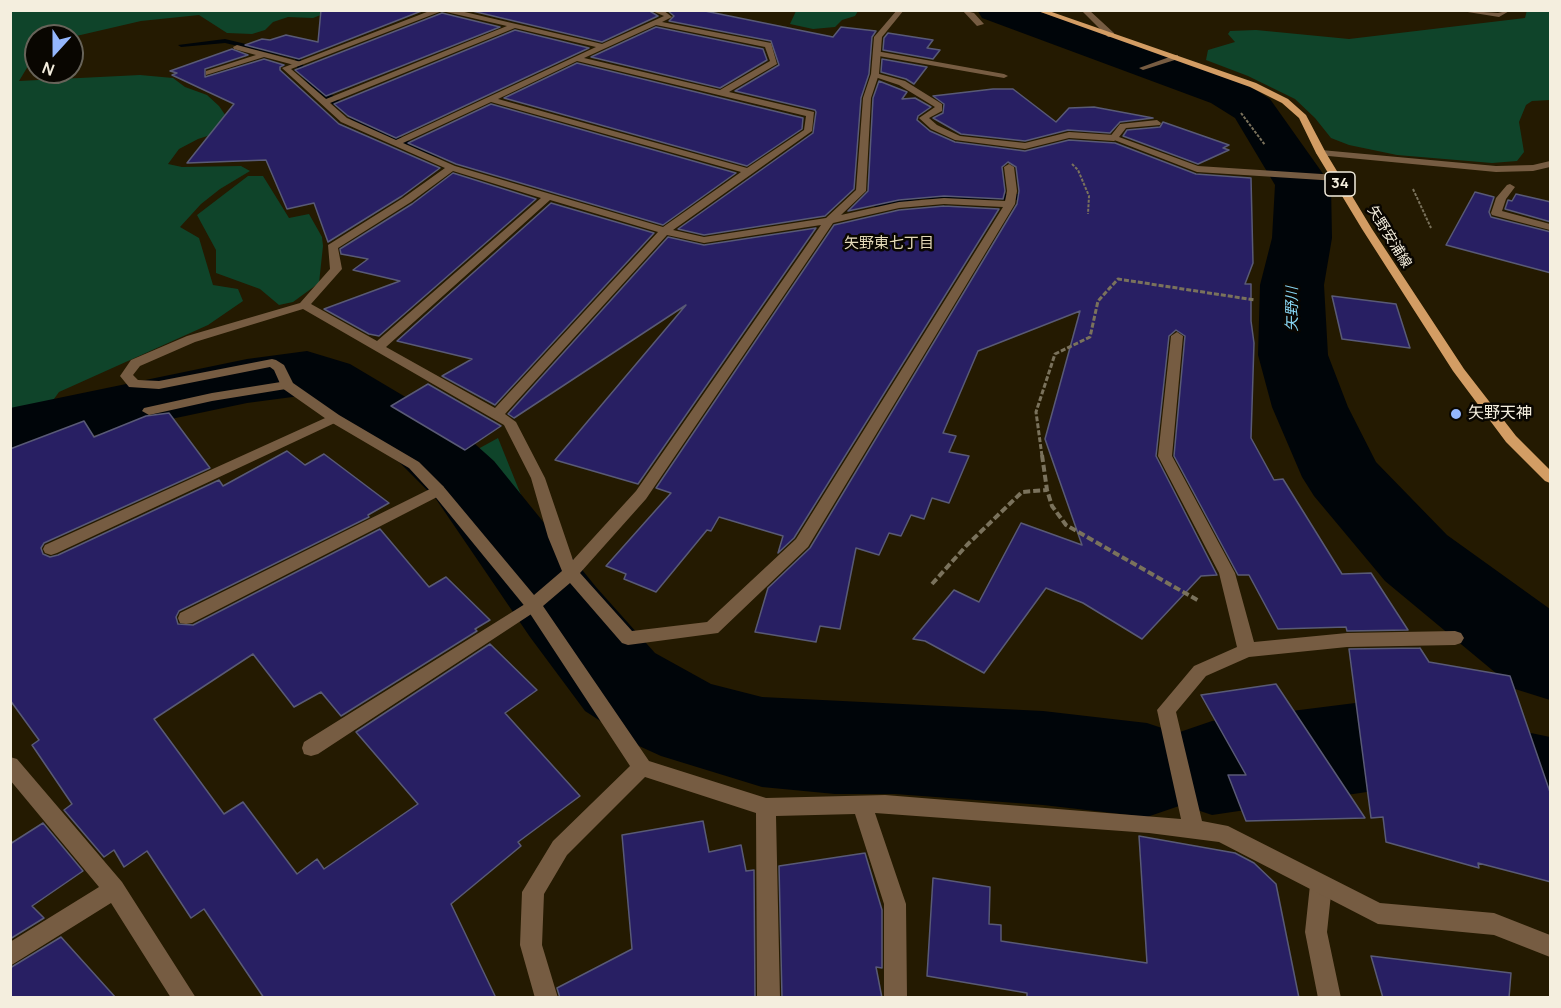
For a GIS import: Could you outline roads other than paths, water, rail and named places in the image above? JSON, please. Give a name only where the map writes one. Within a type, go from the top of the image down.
[{"type":"main road","name":"矢野安浦線","points":[[1038,10],[1253,85],[1285,101],[1302,117],[1367,229],[1470,387],[1511,439],[1551,478]]},
{"type":"street","points":[[440,10],[286,68],[344,120],[452,168],[665,231],[704,240],[829,221],[899,205],[1011,197]]},
{"type":"street","points":[[445,10],[603,46]]},
{"type":"street","points":[[394,144],[668,17],[665,13],[653,10]]},
{"type":"street","points":[[311,748],[532,605],[571,573],[641,495],[829,221],[861,191],[867,98],[875,74],[878,37],[901,10]]},
{"type":"street","points":[[965,10],[972,14],[980,24]]},
{"type":"street","points":[[1084,10],[1111,35]]},
{"type":"street","points":[[1458,10],[1499,15],[1508,10]]},
{"type":"street","points":[[656,23],[768,45],[774,62],[721,93]]},
{"type":"street","points":[[323,103],[514,26]]},
{"type":"street","points":[[237,47],[298,64]]},
{"type":"street","points":[[876,53],[1004,76]]},
{"type":"street","points":[[209,73],[262,55]]},
{"type":"street","points":[[1143,68],[1175,57]]},
{"type":"street","points":[[497,414],[665,231],[808,131],[812,114],[578,58]]},
{"type":"street","points":[[875,74],[902,83],[939,106],[939,109],[923,118],[958,138],[1025,146],[1069,135],[1114,138],[1197,169],[1337,178]]},
{"type":"street","points":[[490,99],[748,171]]},
{"type":"street","points":[[1114,138],[1123,126],[1157,123]]},
{"type":"street","points":[[1321,153],[1496,169],[1533,168],[1551,164]]},
{"type":"street","points":[[304,305],[509,422],[538,478],[556,537],[571,573],[628,638],[712,628],[802,543],[1011,197],[1009,167]]},
{"type":"street","points":[[452,168],[407,200],[332,247],[336,269],[304,305],[191,339],[135,363],[126,376],[134,384],[159,385],[272,363],[283,378],[334,418],[414,465],[438,490],[532,605],[642,767],[766,807],[885,804],[1194,828],[1221,833],[1378,913],[1494,924],[1551,946]]},
{"type":"street","points":[[1510,187],[1501,198],[1496,213],[1551,227]]},
{"type":"street","points":[[378,347],[548,197]]},
{"type":"street","points":[[1177,336],[1165,456],[1227,573],[1247,650]]},
{"type":"street","points":[[149,411],[283,378]]},
{"type":"street","points":[[51,549],[334,418]]},
{"type":"street","points":[[186,618],[438,490]]},
{"type":"street","points":[[1194,828],[1166,710],[1200,671],[1247,650],[1347,640],[1455,638]]},
{"type":"street","points":[[10,765],[114,889],[185,998]]},
{"type":"street","points":[[547,998],[531,945],[533,892],[560,848],[642,767]]},
{"type":"street","points":[[862,804],[895,904],[896,998]]},
{"type":"street","points":[[766,807],[769,998]]},
{"type":"street","points":[[1321,885],[1316,932],[1330,998]]},
{"type":"street","points":[[10,955],[114,889]]},
{"type":"waterway","name":"矢野川","points":[[996,10],[1228,93],[1253,109],[1303,185],[1302,238],[1292,285],[1293,355],[1310,407],[1343,477],[1416,558],[1550,661]]},
{"type":"waterway","points":[[181,45],[225,41],[298,58],[302,71],[311,82],[355,118],[417,148],[443,156]]},
{"type":"waterway","points":[[877,205],[922,196],[1035,199]]},
{"type":"waterway","points":[[10,432],[80,415],[247,381],[307,373],[324,379],[428,445],[465,480],[563,612],[620,682],[675,715],[698,725],[762,742],[835,748],[895,748],[1043,758],[1147,770]]},
{"type":"waterway","points":[[1212,768],[1387,744],[1493,773],[1550,785]]},
{"type":"place","name":"矢野天神","points":[[1456,414]]},
{"type":"district","name":"矢野東七丁目","points":[[889,244]]}]
